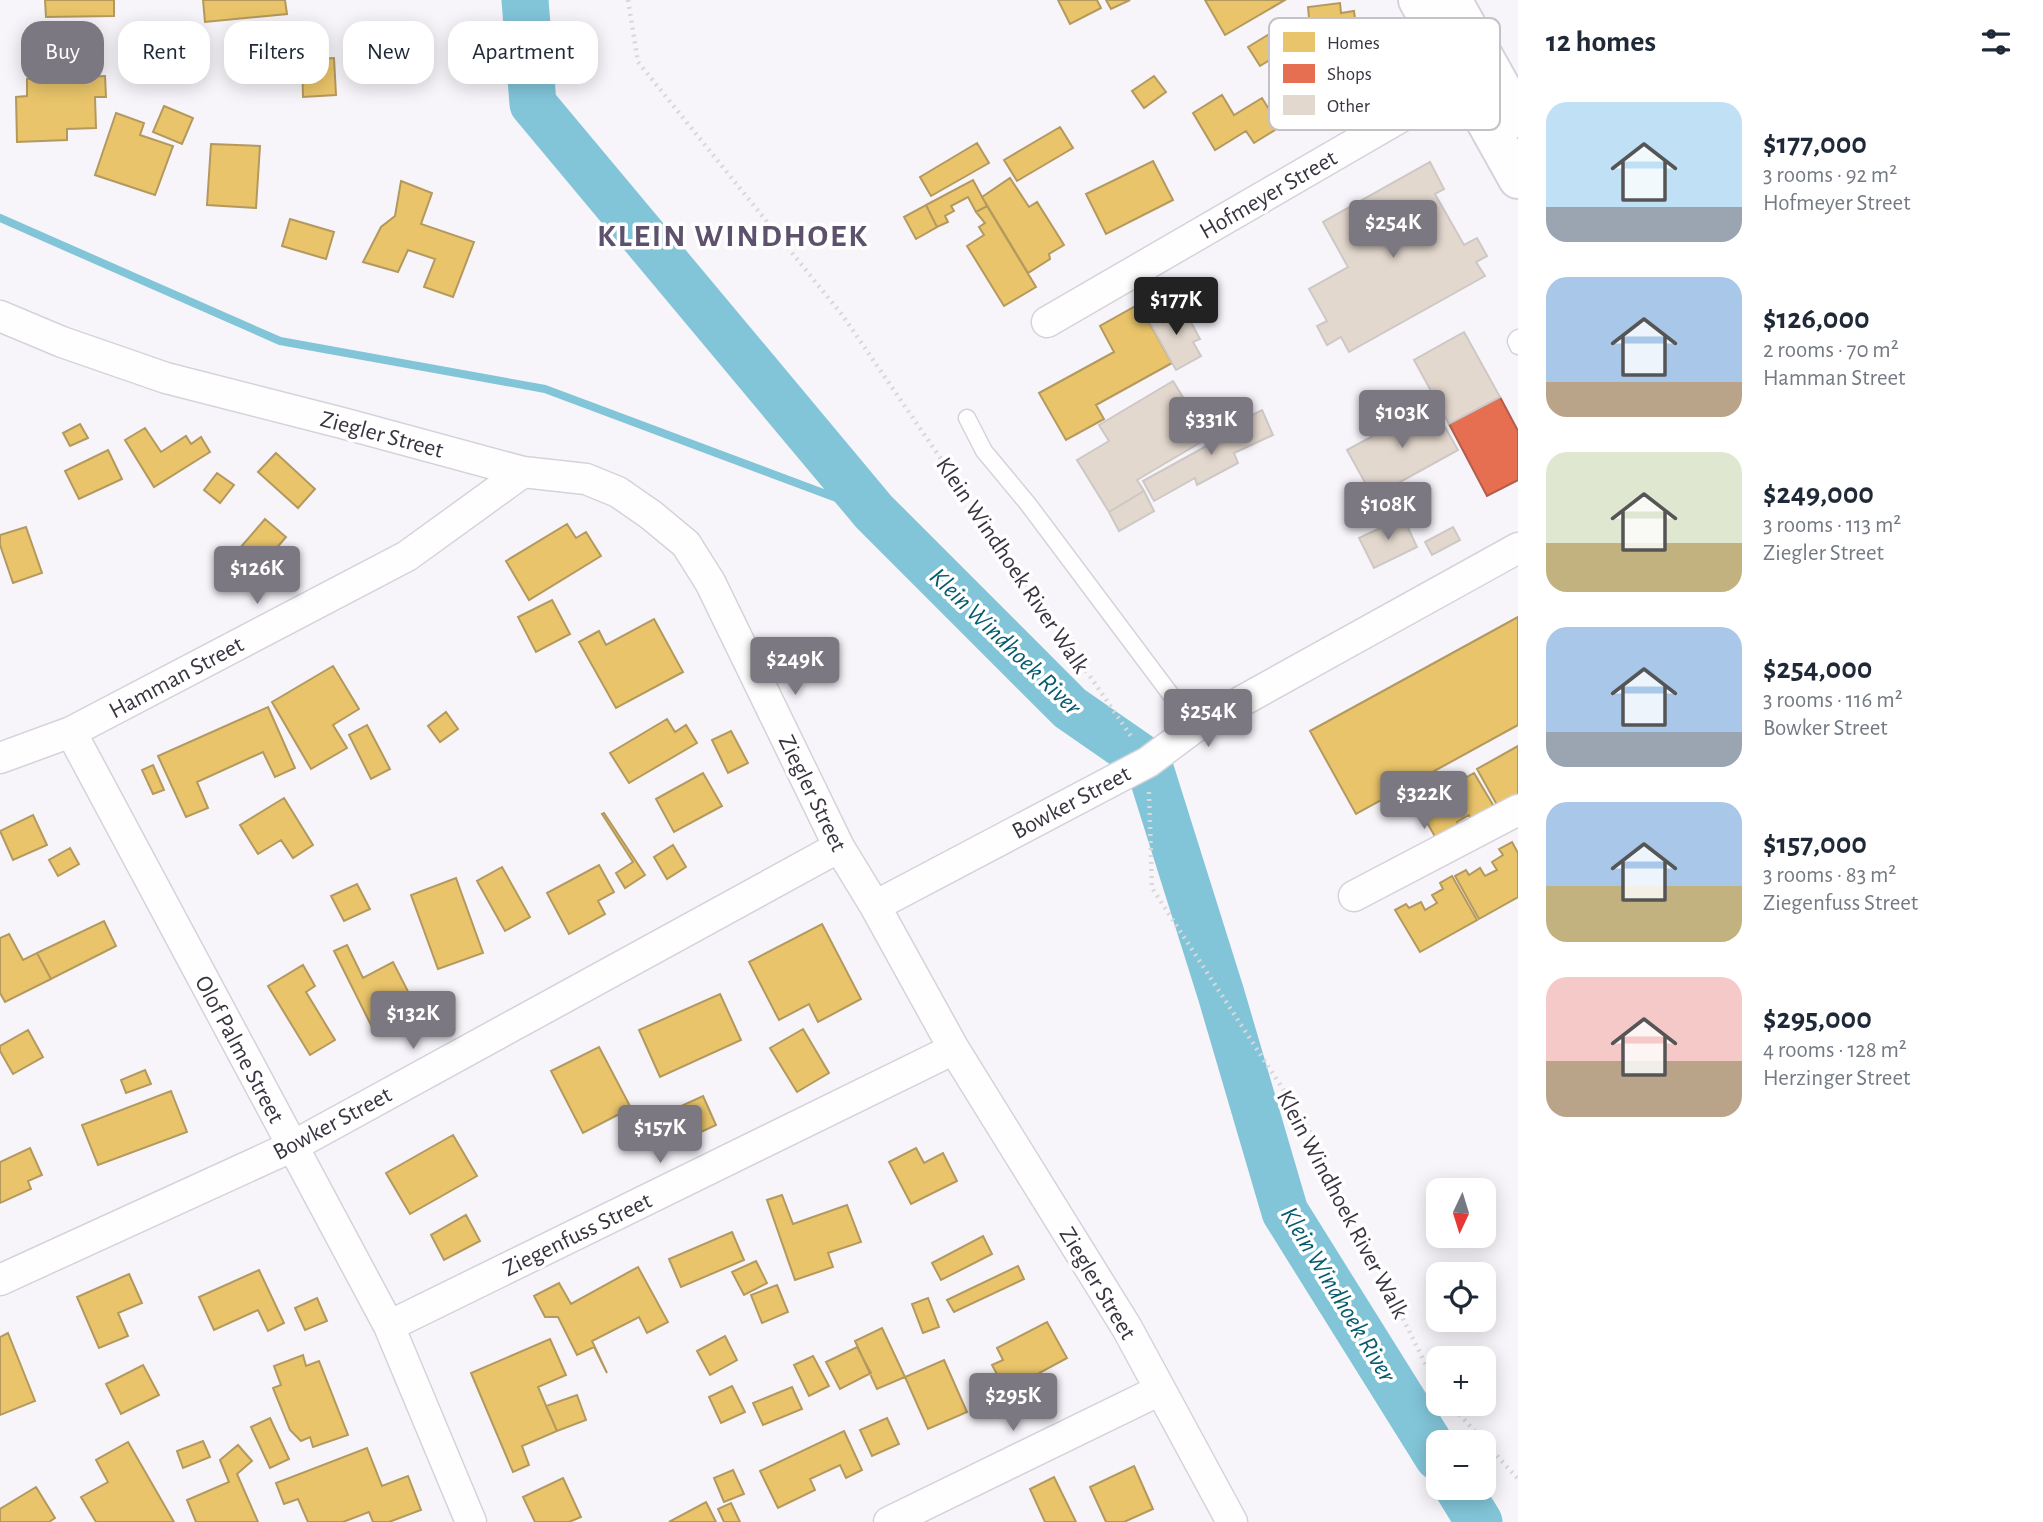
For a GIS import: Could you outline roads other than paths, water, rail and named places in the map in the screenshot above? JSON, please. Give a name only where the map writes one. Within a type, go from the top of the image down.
[{"type":"main road","points":[[1418,0],[1432,18]]},
{"type":"main road","points":[[1452,0],[1458,18]]},
{"type":"main road","points":[[1500,99],[1518,118]]},
{"type":"main road","points":[[1499,130],[1518,178]]},
{"type":"street","name":"Hofmeyer Street","points":[[1047,322],[1378,130]]},
{"type":"street","name":"Ziegler Street","points":[[0,316],[62,342],[166,378],[523,472],[586,479],[618,492],[686,544],[710,582],[839,847],[954,1049],[1127,1328],[1232,1522]]},
{"type":"street","name":"Hamman Street","points":[[0,758],[71,732],[407,556],[523,472]]},
{"type":"street","name":"Bowker Street","points":[[875,906],[1148,762],[1195,727],[1518,548]]},
{"type":"street","name":"Olof Palme Street","points":[[71,732],[389,1326],[471,1522]]},
{"type":"street","points":[[1354,897],[1518,810]]},
{"type":"street","name":"Bowker Street","points":[[0,1280],[293,1146],[839,847]]},
{"type":"street","name":"Ziegenfuss Street","points":[[389,1326],[954,1049]]},
{"type":"street","points":[[889,1522],[1160,1390]]},
{"type":"lane","points":[[1518,338],[1518,346]]},
{"type":"lane","points":[[967,418],[984,451],[1028,504],[1195,727]]},
{"type":"water","points":[[509,0],[536,0],[535,21],[514,21]]},
{"type":"water","points":[[528,84],[534,84],[533,104]]},
{"type":"waterway","name":"Klein Windhoek River","points":[[525,0],[533,104],[874,512],[1070,708],[1148,762],[1221,994],[1285,1212],[1426,1438]]},
{"type":"waterway","points":[[0,218],[280,341],[545,389],[874,512]]},
{"type":"waterway","name":"Klein Windhoek River","points":[[1465,1500],[1479,1522]]},
{"type":"district","name":"KLEIN WINDHOEK","points":[[733,235]]}]
